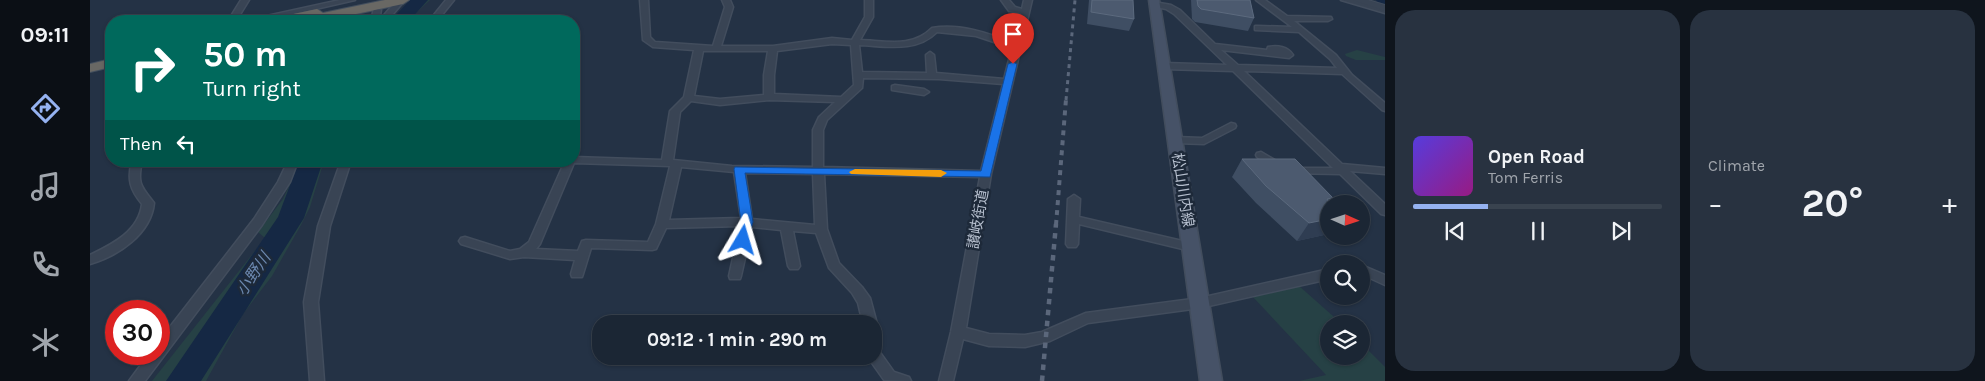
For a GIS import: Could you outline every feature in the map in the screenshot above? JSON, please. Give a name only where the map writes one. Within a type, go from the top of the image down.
[{"type":"highway","points":[[333,15],[402,0]]},
{"type":"highway","points":[[316,15],[377,5]]},
{"type":"highway","points":[[90,62],[105,58]]},
{"type":"highway","points":[[90,68],[105,64]]},
{"type":"main road","name":"松山川内線","points":[[1154,2],[1211,381]]},
{"type":"street","points":[[236,15],[245,0]]},
{"type":"street","points":[[281,15],[351,0]]},
{"type":"street","points":[[388,15],[402,0]]},
{"type":"street","points":[[438,15],[450,0]]},
{"type":"street","points":[[644,0],[648,41],[653,44],[699,48],[773,49],[786,49],[824,41],[909,45],[927,38],[935,30],[957,29],[977,31],[1017,47]]},
{"type":"street","points":[[716,48],[729,7],[726,0]]},
{"type":"street","points":[[868,315],[865,302],[857,290],[832,265],[821,229],[818,171],[820,124],[829,112],[859,86],[855,42],[869,17],[869,0]]},
{"type":"street","points":[[1005,0],[1012,9],[1025,12]]},
{"type":"street","name":"讃岐街道","points":[[946,381],[958,332],[986,174],[1028,0]]},
{"type":"street","points":[[1260,0],[1286,18],[1333,57],[1344,71],[1385,108]]},
{"type":"street","points":[[1345,0],[1385,9]]},
{"type":"street","points":[[1358,0],[1385,9]]},
{"type":"street","points":[[1374,0],[1385,4]]},
{"type":"street","points":[[1154,2],[1173,10],[1385,211]]},
{"type":"street","points":[[1286,18],[1328,19]]},
{"type":"street","points":[[1258,28],[1300,30]]},
{"type":"street","points":[[1212,46],[1270,52]]},
{"type":"street","points":[[577,274],[586,244],[652,246],[662,224],[672,163],[676,111],[689,98],[699,48]]},
{"type":"street","points":[[769,98],[768,75],[773,49]]},
{"type":"street","points":[[930,55],[932,76]]},
{"type":"street","points":[[1164,66],[1344,71]]},
{"type":"street","points":[[858,75],[932,76],[1008,82]]},
{"type":"street","points":[[893,99],[898,76]]},
{"type":"street","points":[[895,88],[924,92]]},
{"type":"street","points":[[689,98],[720,102],[769,98],[844,100]]},
{"type":"street","points":[[1175,140],[1204,141],[1231,126]]},
{"type":"street","points":[[1262,155],[1286,171],[1299,183]]},
{"type":"street","points":[[580,160],[672,163],[739,169],[986,174]]},
{"type":"street","points":[[90,260],[128,238],[148,211],[148,203],[134,188],[133,182],[136,167]]},
{"type":"street","points":[[170,336],[258,222],[284,182],[290,167]]},
{"type":"street","points":[[317,381],[311,302],[324,226],[344,167]]},
{"type":"street","points":[[524,253],[534,244],[567,167]]},
{"type":"street","points":[[735,276],[747,222],[739,169]]},
{"type":"street","points":[[1267,171],[1341,169],[1385,171]]},
{"type":"street","points":[[1072,244],[1074,199]]},
{"type":"street","points":[[1073,219],[1191,247]]},
{"type":"street","points":[[662,224],[747,222],[821,229]]},
{"type":"street","points":[[786,227],[794,266]]},
{"type":"street","points":[[465,241],[510,255],[524,253],[582,256]]},
{"type":"street","points":[[1370,273],[1385,280]]},
{"type":"street","points":[[958,332],[989,340],[1025,341],[1046,337],[1086,318],[1200,303],[1320,276]]},
{"type":"street","points":[[136,381],[148,365]]},
{"type":"street","points":[[881,365],[889,376],[904,381]]},
{"type":"green space","points":[[411,0],[430,0],[414,15],[396,15]]},
{"type":"green space","points":[[1357,50],[1385,57],[1385,60],[1356,60],[1345,54]]},
{"type":"green space","points":[[298,167],[322,167],[310,207],[301,225],[272,276],[243,314],[206,381],[152,381],[165,365],[170,365],[170,358],[265,238],[258,232],[283,199]]},
{"type":"green space","points":[[1298,285],[1332,315],[1320,315],[1320,365],[1370,365],[1370,352],[1385,367],[1385,381],[1299,381],[1326,375],[1252,296]]},
{"type":"building","points":[[1092,0],[1133,0],[1134,19],[1091,12]]},
{"type":"building","points":[[1197,0],[1250,0],[1254,18],[1201,9],[1198,6]]},
{"type":"building","points":[[1242,159],[1295,159],[1330,195],[1320,195],[1320,221],[1309,223],[1266,186]]},
{"type":"waterway","name":"小野川","points":[[405,15],[420,0]]},
{"type":"waterway","name":"小野川","points":[[183,381],[291,218],[309,167]]},
{"type":"railway","points":[[1066,100],[1075,0]]},
{"type":"railway","points":[[1056,225],[1066,99]]},
{"type":"railway","points":[[1042,381],[1056,224]]},
{"type":"slow traffic","points":[[855,172],[941,173]]},
{"type":"route","points":[[743,240],[747,222],[739,169],[986,174],[1013,64]]}]
